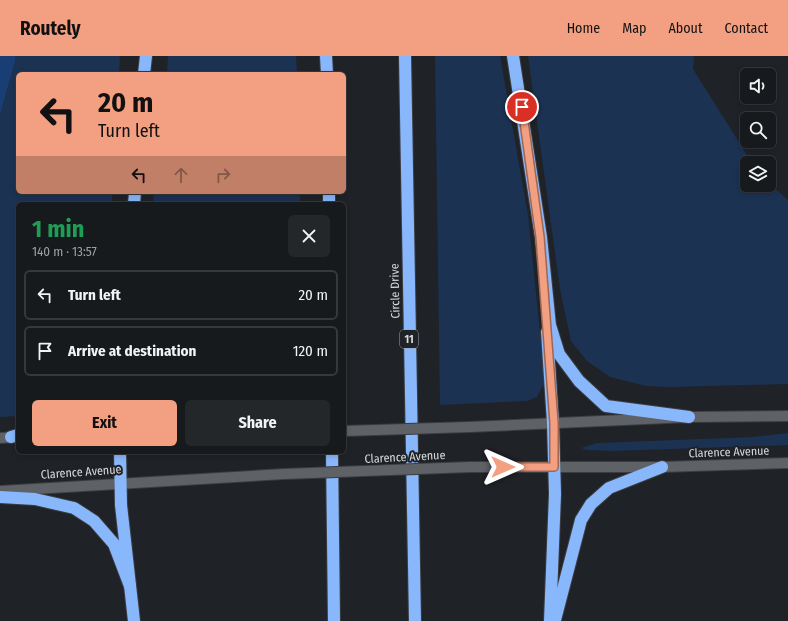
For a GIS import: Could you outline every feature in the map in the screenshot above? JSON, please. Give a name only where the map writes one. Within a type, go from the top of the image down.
[{"type":"highway","points":[[144,72],[146,56]]},
{"type":"highway","points":[[326,56],[327,72]]},
{"type":"highway","name":"Circle Drive","points":[[405,56],[415,621]]},
{"type":"highway","points":[[514,56],[540,237],[550,325],[559,354],[579,382],[606,406],[689,417]]},
{"type":"highway","points":[[540,237],[554,423],[555,494],[550,621]]},
{"type":"highway","points":[[120,454],[119,483],[134,621]]},
{"type":"highway","points":[[332,454],[334,621]]},
{"type":"highway","points":[[555,621],[581,520],[591,504],[609,488],[662,468]]},
{"type":"highway","points":[[0,496],[35,499],[74,508],[94,521],[114,544],[130,586]]},
{"type":"main road","points":[[346,431],[689,417],[788,416]]},
{"type":"main road","name":"Clarence Avenue","points":[[0,491],[284,474],[470,467],[662,468],[788,463]]},
{"type":"shaded area","points":[[0,56],[15,56],[15,62],[0,115]]},
{"type":"shaded area","points":[[15,56],[120,56],[119,72],[16,72],[16,194],[112,194],[112,202],[16,202],[16,416],[0,417],[0,115],[15,62]]},
{"type":"shaded area","points":[[168,56],[296,56],[297,72],[167,72]]},
{"type":"shaded area","points":[[435,56],[500,56],[528,215],[545,381],[537,397],[527,401],[440,405]]},
{"type":"shaded area","points":[[528,56],[694,56],[693,69],[740,144],[740,148],[743,148],[748,156],[740,156],[740,192],[776,192],[776,189],[788,200],[788,384],[671,387],[646,386],[610,377],[587,361],[571,341],[560,289]]},
{"type":"shaded area","points":[[154,194],[300,194],[300,202],[153,202]]},
{"type":"shaded area","points":[[788,433],[788,445],[613,451],[587,450],[581,448],[597,443],[753,437]]},
{"type":"route","points":[[503,467],[554,467],[554,423],[540,237],[522,107]]}]
